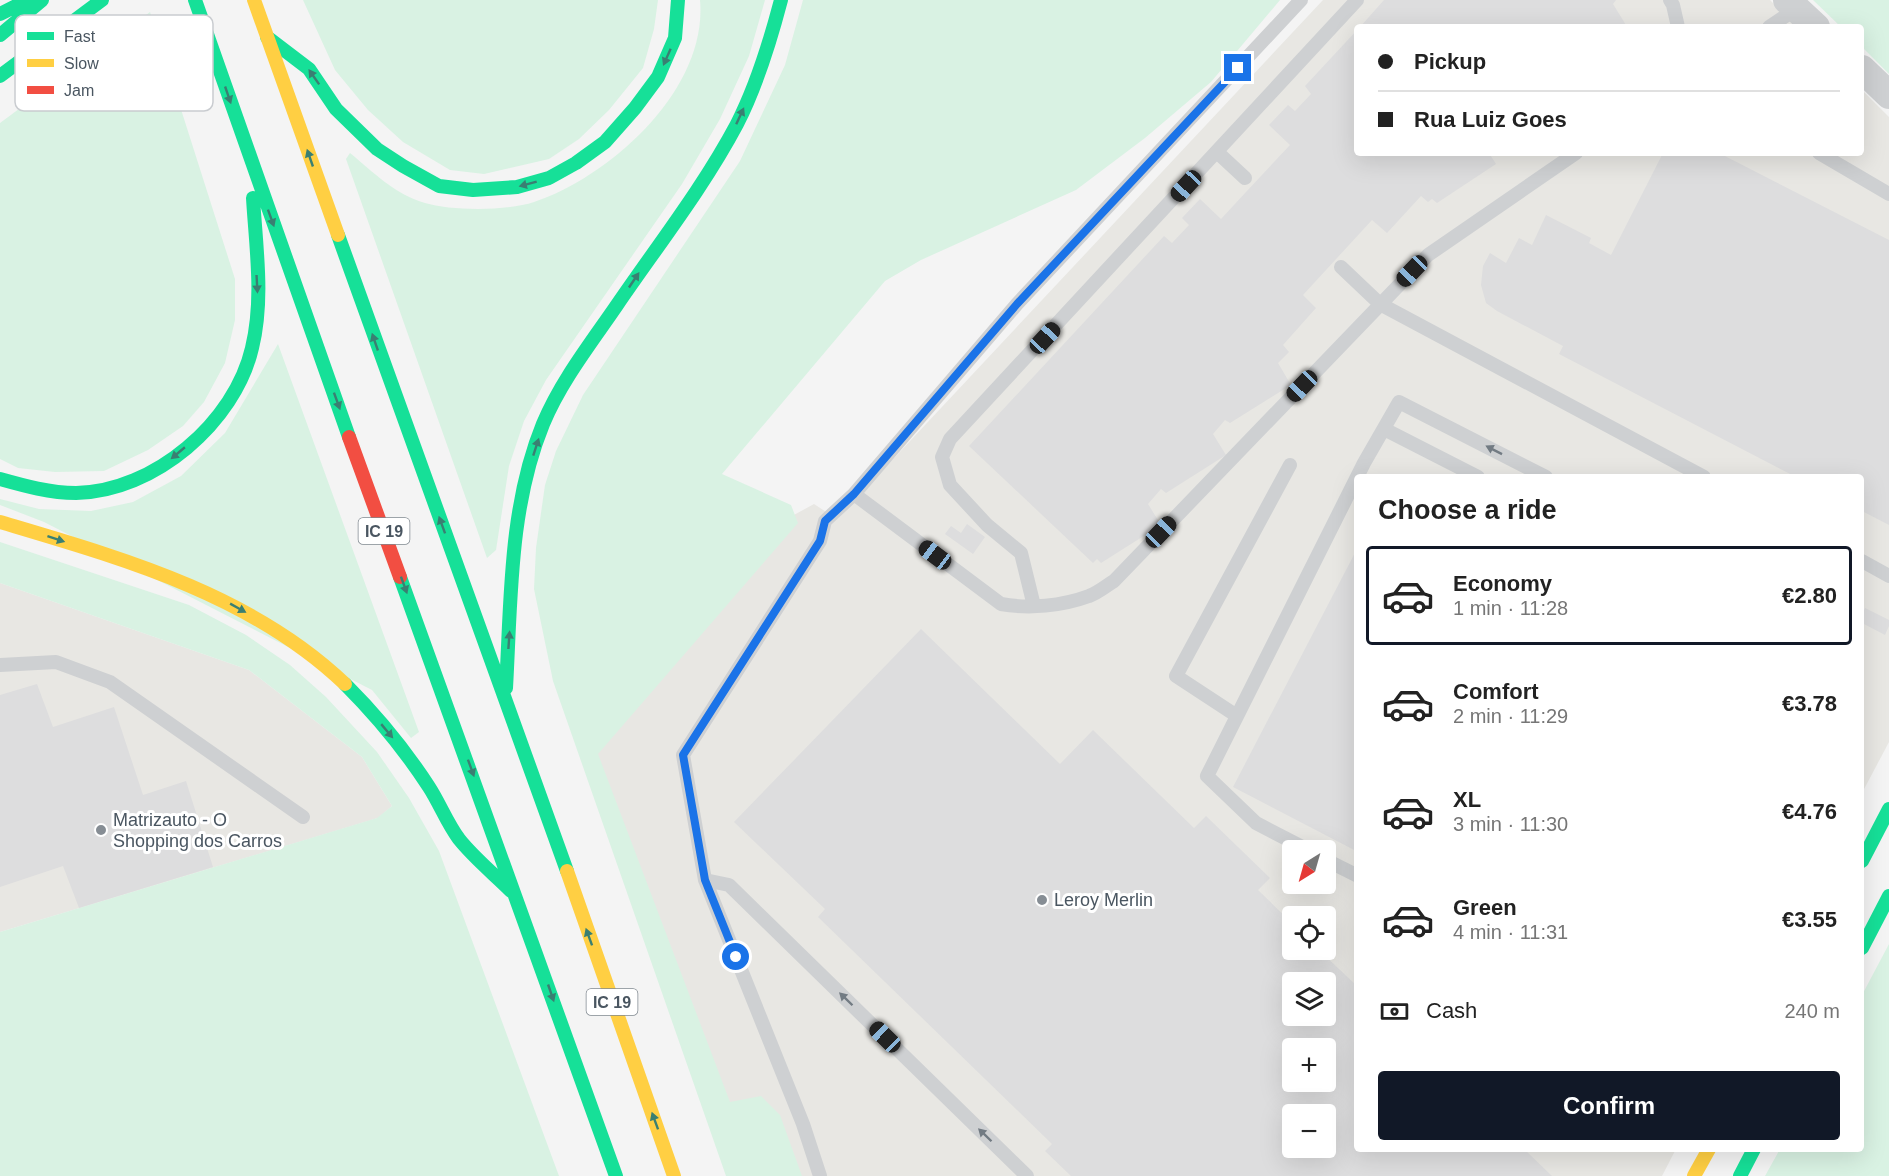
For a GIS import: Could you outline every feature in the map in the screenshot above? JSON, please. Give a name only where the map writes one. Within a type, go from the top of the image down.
[{"type":"main road","points":[[0,14],[28,0]]},
{"type":"main road","points":[[24,15],[42,0]]},
{"type":"main road","points":[[80,15],[102,0]]},
{"type":"main road","name":"IC 19","points":[[195,0],[200,15]]},
{"type":"main road","name":"IC 19","points":[[254,0],[397,402],[506,698],[674,1176]]},
{"type":"main road","points":[[267,37],[309,69],[336,109],[377,149],[402,166],[439,186],[473,190],[517,187],[549,178],[576,163],[605,142],[635,108],[658,77],[675,38],[678,0]]},
{"type":"main road","points":[[506,698],[516,546],[522,496],[543,425],[576,366],[711,167],[737,122],[767,53],[781,0]]},
{"type":"main road","points":[[0,35],[15,22]]},
{"type":"main road","name":"IC 19","points":[[213,52],[616,1176]]},
{"type":"main road","points":[[0,76],[15,64]]},
{"type":"main road","points":[[0,479],[38,490],[77,493],[105,489],[160,468],[204,430],[231,399],[246,370],[254,338],[258,298],[251,163]]},
{"type":"main road","points":[[0,522],[119,559],[183,582],[271,626],[316,658],[364,704],[404,751],[461,841],[518,898]]},
{"type":"main road","points":[[1864,857],[1889,809]]},
{"type":"main road","points":[[1864,944],[1889,896]]},
{"type":"main road","points":[[1694,1176],[1707,1152]]},
{"type":"main road","points":[[1740,1176],[1752,1152]]},
{"type":"street","points":[[1864,71],[1889,95]]},
{"type":"lane","points":[[819,1176],[803,1124],[705,880],[683,755],[820,541],[825,521],[854,494],[1017,304],[1301,0]]},
{"type":"lane","points":[[1034,606],[1021,553],[987,525],[950,485],[942,457],[950,439],[1357,0]]},
{"type":"lane","points":[[1670,0],[1677,24]]},
{"type":"lane","points":[[1775,24],[1800,12]]},
{"type":"lane","points":[[1217,153],[1245,178]]},
{"type":"lane","points":[[854,494],[1001,604],[1017,607],[1034,606],[1091,596],[1114,581],[1428,255],[1572,156]]},
{"type":"lane","points":[[1824,156],[1889,194]]},
{"type":"lane","points":[[1341,267],[1380,304],[1698,474]]},
{"type":"lane","points":[[1359,474],[1399,402],[1540,474]]},
{"type":"lane","points":[[1384,429],[1472,474]]},
{"type":"lane","points":[[1237,716],[1176,676],[1290,465]]},
{"type":"lane","points":[[1288,840],[1256,824],[1207,776],[1354,485]]},
{"type":"lane","points":[[1864,562],[1889,576]]},
{"type":"lane","points":[[0,665],[56,662],[110,682],[303,817]]},
{"type":"lane","points":[[1336,865],[1354,874]]},
{"type":"lane","points":[[705,880],[729,885],[1027,1176]]},
{"type":"shaded area","points":[[1323,0],[1770,0],[1794,24],[1354,24],[1354,156],[1864,156],[1864,92],[1889,117],[1889,742],[1864,789],[1864,474],[1354,474],[1354,1152],[1674,1152],[1662,1176],[750,1176],[588,761],[781,522],[814,504],[837,519]]},
{"type":"shaded area","points":[[0,583],[249,670],[362,757],[392,806],[378,818],[0,932]]},
{"type":"green space","points":[[303,0],[658,0],[654,29],[643,68],[609,110],[579,139],[549,159],[484,174],[450,170],[403,142],[368,110],[335,70]]},
{"type":"green space","points":[[700,0],[765,0],[749,56],[720,119],[682,184],[546,380],[524,421],[509,466],[496,550],[487,558],[346,159],[350,153],[385,182],[404,194],[436,206],[479,209],[510,207],[534,202],[564,190],[594,172],[622,150],[649,125],[671,96],[688,65],[698,33]]},
{"type":"green space","points":[[803,0],[1280,0],[1211,82],[1145,138],[1076,190],[921,260],[885,281],[722,474],[791,505],[798,523],[598,754],[730,1102],[761,1096],[780,1115],[802,1176],[726,1176],[553,681],[534,589],[536,548],[545,485],[556,451],[583,395],[740,161],[785,65]]},
{"type":"green space","points":[[1813,0],[1889,0],[1889,74],[1864,49],[1864,24],[1838,24]]},
{"type":"green space","points":[[16,111],[182,111],[235,279],[235,320],[225,363],[204,402],[183,426],[148,450],[104,471],[55,472],[18,468],[0,459],[0,123]]},
{"type":"green space","points":[[278,344],[419,732],[411,738],[372,690],[44,522],[0,505],[0,499],[39,509],[91,511],[133,502],[181,476],[225,433]]},
{"type":"green space","points":[[0,542],[189,605],[246,635],[290,665],[326,697],[377,752],[409,798],[439,851],[559,1176],[0,1176],[0,932],[377,818],[392,806],[362,757],[249,670],[0,583]]},
{"type":"green space","points":[[1889,944],[1889,1176],[1765,1176],[1778,1152],[1864,1152],[1864,991]]},
{"type":"building","points":[[1384,0],[1616,0],[1613,4],[1625,24],[1363,24]]},
{"type":"building","points":[[1354,33],[1354,156],[1491,156],[1496,164],[1437,203],[1432,199],[1428,202],[1421,196],[1387,233],[1372,220],[1303,295],[1316,308],[1283,345],[1289,352],[1278,363],[1291,385],[1230,423],[1225,420],[1213,434],[1226,455],[1166,493],[1161,489],[1148,504],[1161,525],[1101,563],[1097,559],[1093,563],[969,446],[1164,236],[1172,243],[1189,225],[1182,218],[1200,199],[1221,219],[1290,145],[1269,125],[1288,105],[1295,111],[1311,94],[1305,86]]},
{"type":"building","points":[[1661,156],[1725,156],[1889,240],[1889,525],[1864,512],[1864,474],[1790,474],[1559,354],[1563,346],[1486,303],[1481,285],[1483,266],[1490,253],[1506,263],[1519,238],[1532,245],[1546,215],[1591,238],[1589,243],[1611,255]]},
{"type":"building","points":[[967,524],[985,537],[973,554],[945,534],[951,526],[961,533]]},
{"type":"building","points":[[1354,555],[1354,850],[1233,787]]},
{"type":"building","points":[[1865,608],[1889,620],[1885,635],[1864,624]]},
{"type":"building","name":"Leroy Merlin","points":[[921,629],[1060,764],[1093,730],[1194,828],[1206,816],[1270,878],[1258,890],[1282,913],[1282,960],[1330,960],[1354,983],[1354,1152],[1527,1152],[1552,1176],[1071,1176],[1045,1151],[1052,1144],[818,917],[825,909],[734,822]]},
{"type":"building","name":"Matrizauto - O Shopping dos Carros","points":[[37,684],[53,727],[114,707],[143,795],[186,781],[213,867],[79,908],[63,866],[0,887],[0,695]]},
{"type":"traffic: fast","points":[[0,14],[28,0]]},
{"type":"traffic: fast","points":[[24,15],[42,0]]},
{"type":"traffic: fast","points":[[82,15],[102,0]]},
{"type":"traffic: fast","points":[[195,0],[200,15]]},
{"type":"traffic: fast","points":[[267,37],[309,69],[336,109],[377,149],[403,166],[439,186],[473,190],[517,187],[549,178],[576,163],[605,142],[635,108],[658,77],[675,38],[678,0]]},
{"type":"traffic: fast","points":[[506,688],[511,588],[518,521],[532,456],[543,424],[558,393],[577,363],[680,216],[724,148],[757,79],[781,0]]},
{"type":"traffic: fast","points":[[0,35],[15,22]]},
{"type":"traffic: fast","points":[[213,51],[349,437]]},
{"type":"traffic: fast","points":[[0,76],[15,65]]},
{"type":"traffic: fast","points":[[0,479],[57,492],[105,490],[134,480],[161,466],[187,448],[209,426],[228,402],[243,375],[256,330],[258,273],[253,198]]},
{"type":"traffic: fast","points":[[338,235],[567,871]]},
{"type":"traffic: fast","points":[[400,577],[616,1176]]},
{"type":"traffic: fast","points":[[345,684],[379,720],[410,760],[429,787],[459,839],[511,891]]},
{"type":"traffic: fast","points":[[1864,857],[1889,809]]},
{"type":"traffic: fast","points":[[1864,944],[1889,896]]},
{"type":"traffic: fast","points":[[1740,1176],[1752,1152]]},
{"type":"traffic: slow","points":[[254,0],[338,235]]},
{"type":"traffic: slow","points":[[0,522],[138,565],[226,603],[268,626],[308,653],[345,684]]},
{"type":"traffic: slow","points":[[567,871],[674,1176]]},
{"type":"traffic: slow","points":[[1694,1176],[1707,1152]]},
{"type":"traffic: jam","points":[[349,437],[400,577]]},
{"type":"place","name":"Matrizauto - O Shopping dos Carros","points":[[101,830]]},
{"type":"place","name":"Leroy Merlin","points":[[1042,900]]},
{"type":"route","points":[[736,957],[705,880],[683,755],[820,541],[825,521],[854,494],[1017,304],[1238,68]]}]
